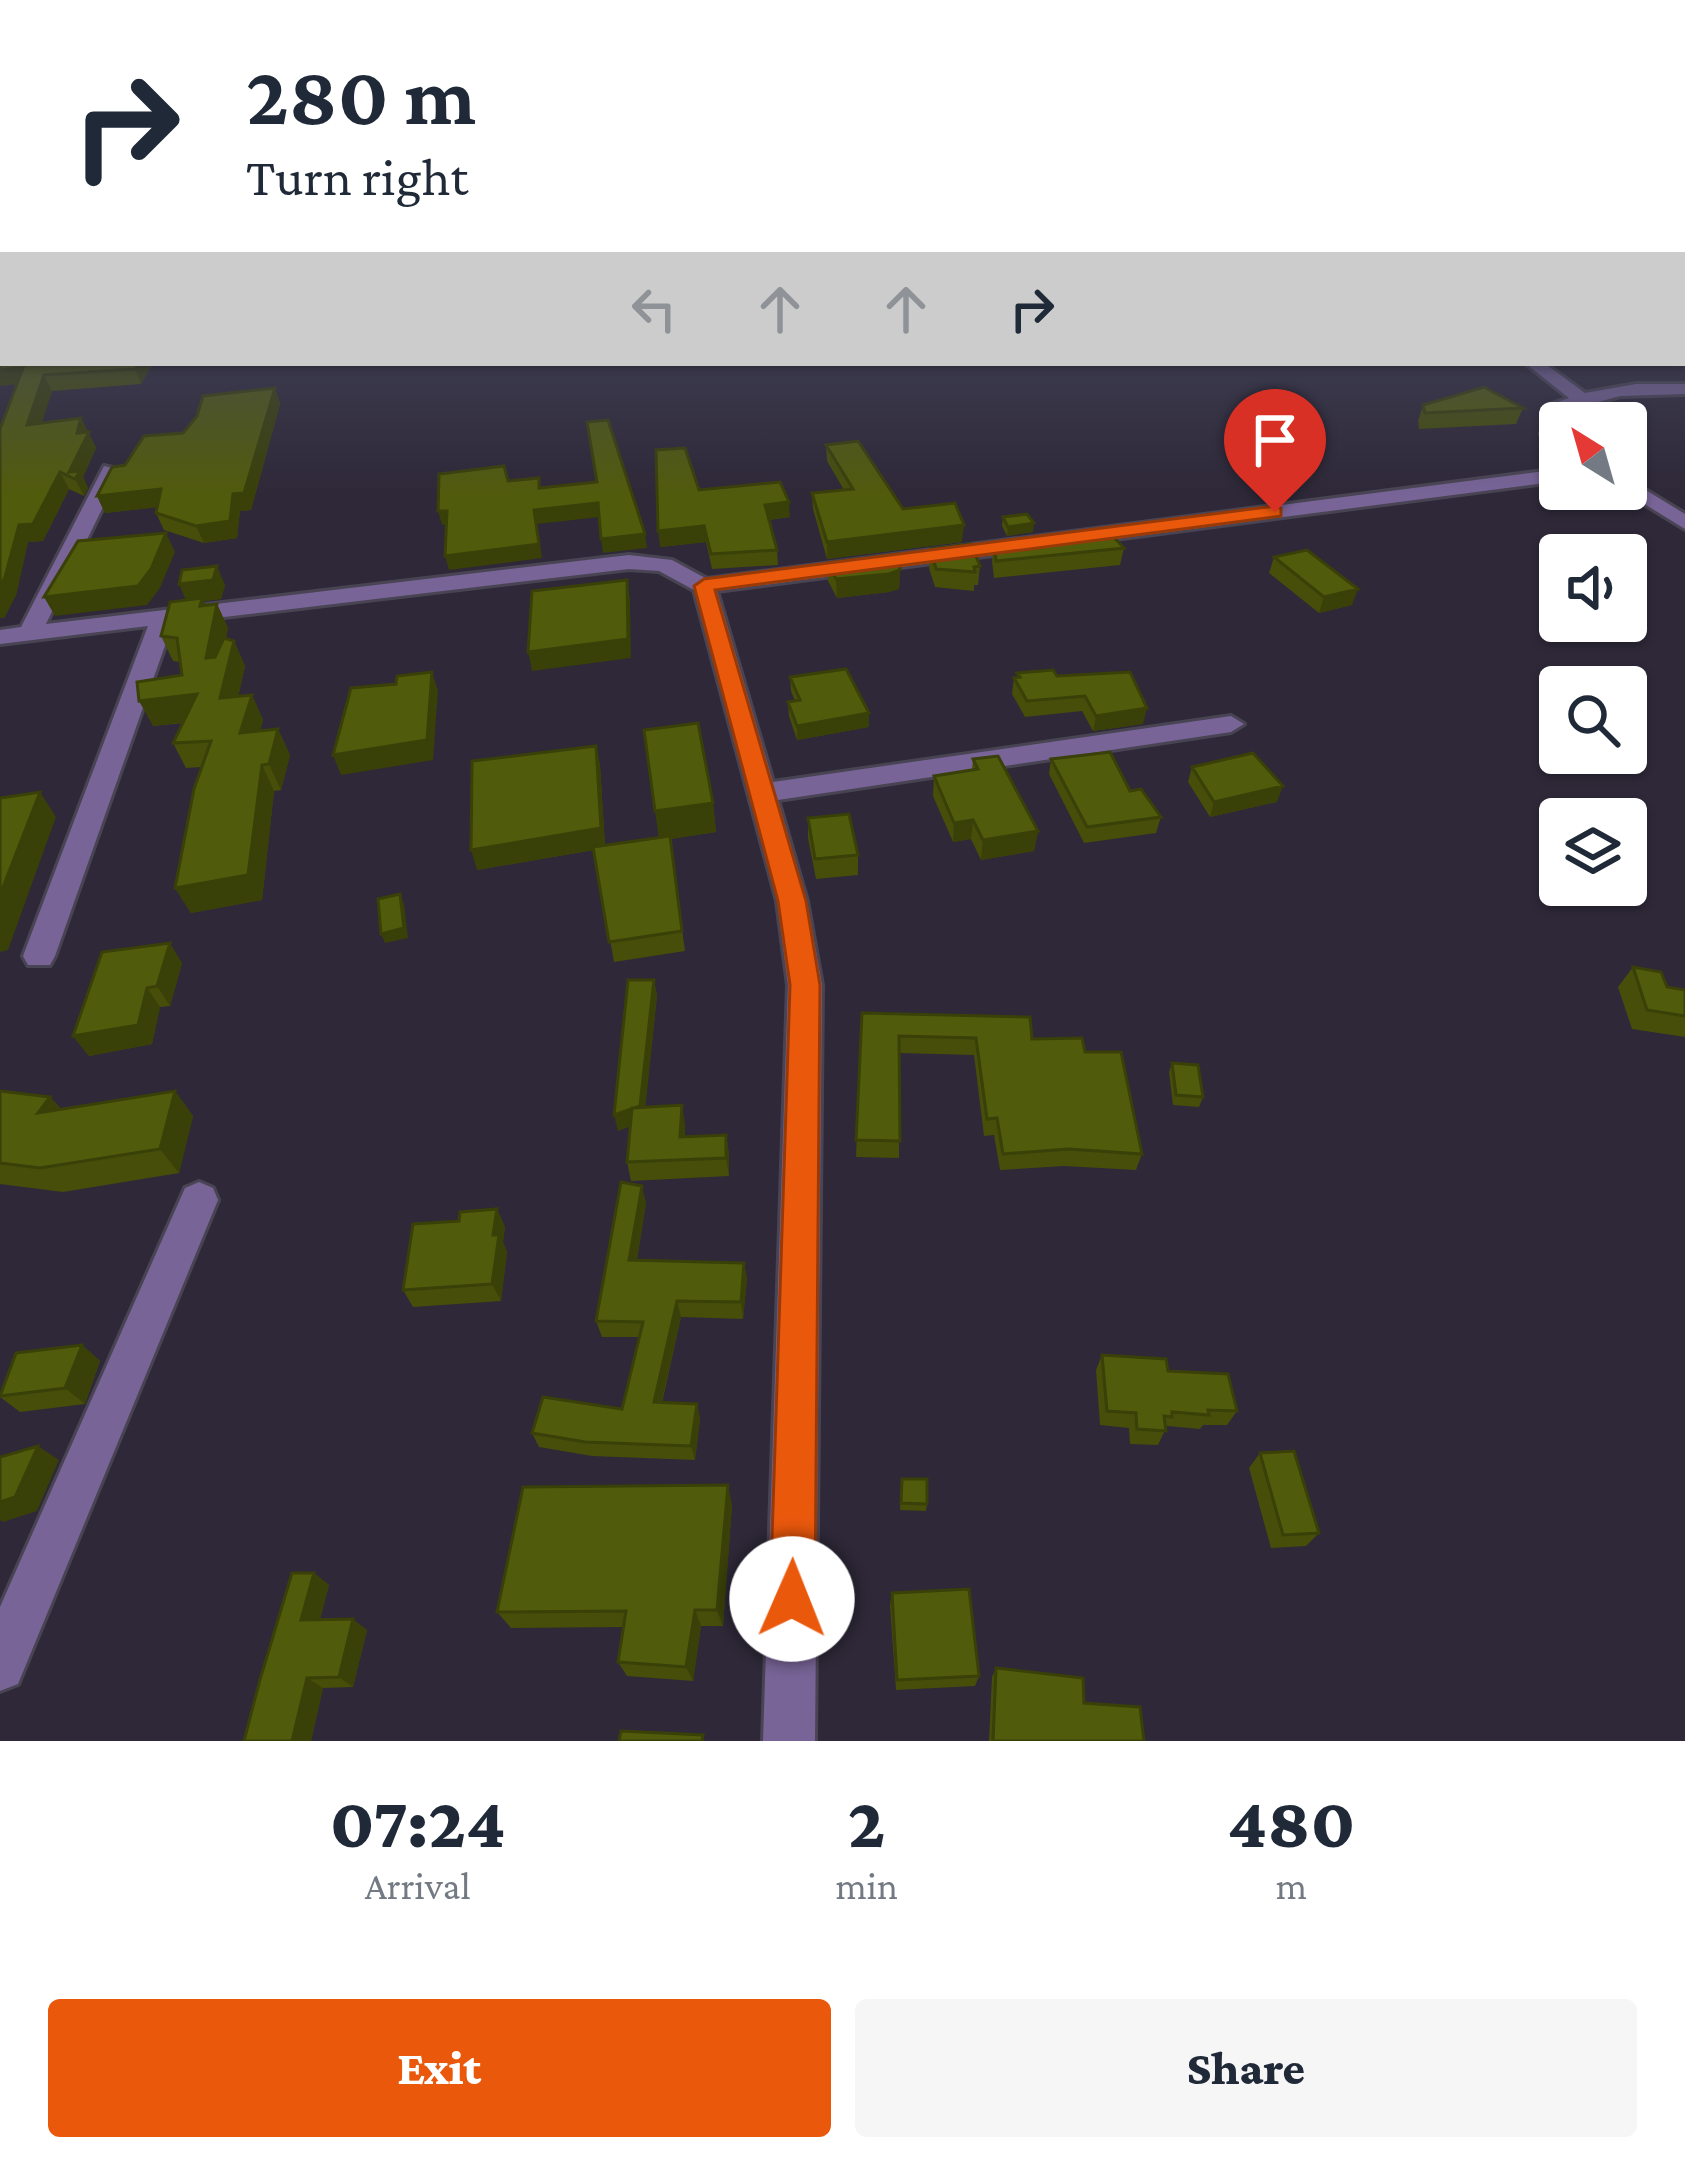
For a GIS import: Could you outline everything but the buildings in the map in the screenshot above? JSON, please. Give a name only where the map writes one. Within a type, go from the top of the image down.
[{"type":"street","points":[[1538,366],[1581,398]]},
{"type":"street","points":[[1572,402],[1656,387],[1685,388]]},
{"type":"street","points":[[15,635],[111,470]]},
{"type":"street","points":[[15,635],[629,562],[664,566],[704,586],[1539,478]]},
{"type":"street","points":[[1647,498],[1685,523]]},
{"type":"street","points":[[704,586],[792,901],[805,985],[789,1741]]},
{"type":"street","points":[[39,956],[163,618]]},
{"type":"street","points":[[761,793],[1231,724]]},
{"type":"street","points":[[0,1666],[200,1200]]},
{"type":"route","points":[[792,1599],[805,985],[792,901],[704,586],[1275,512]]}]
